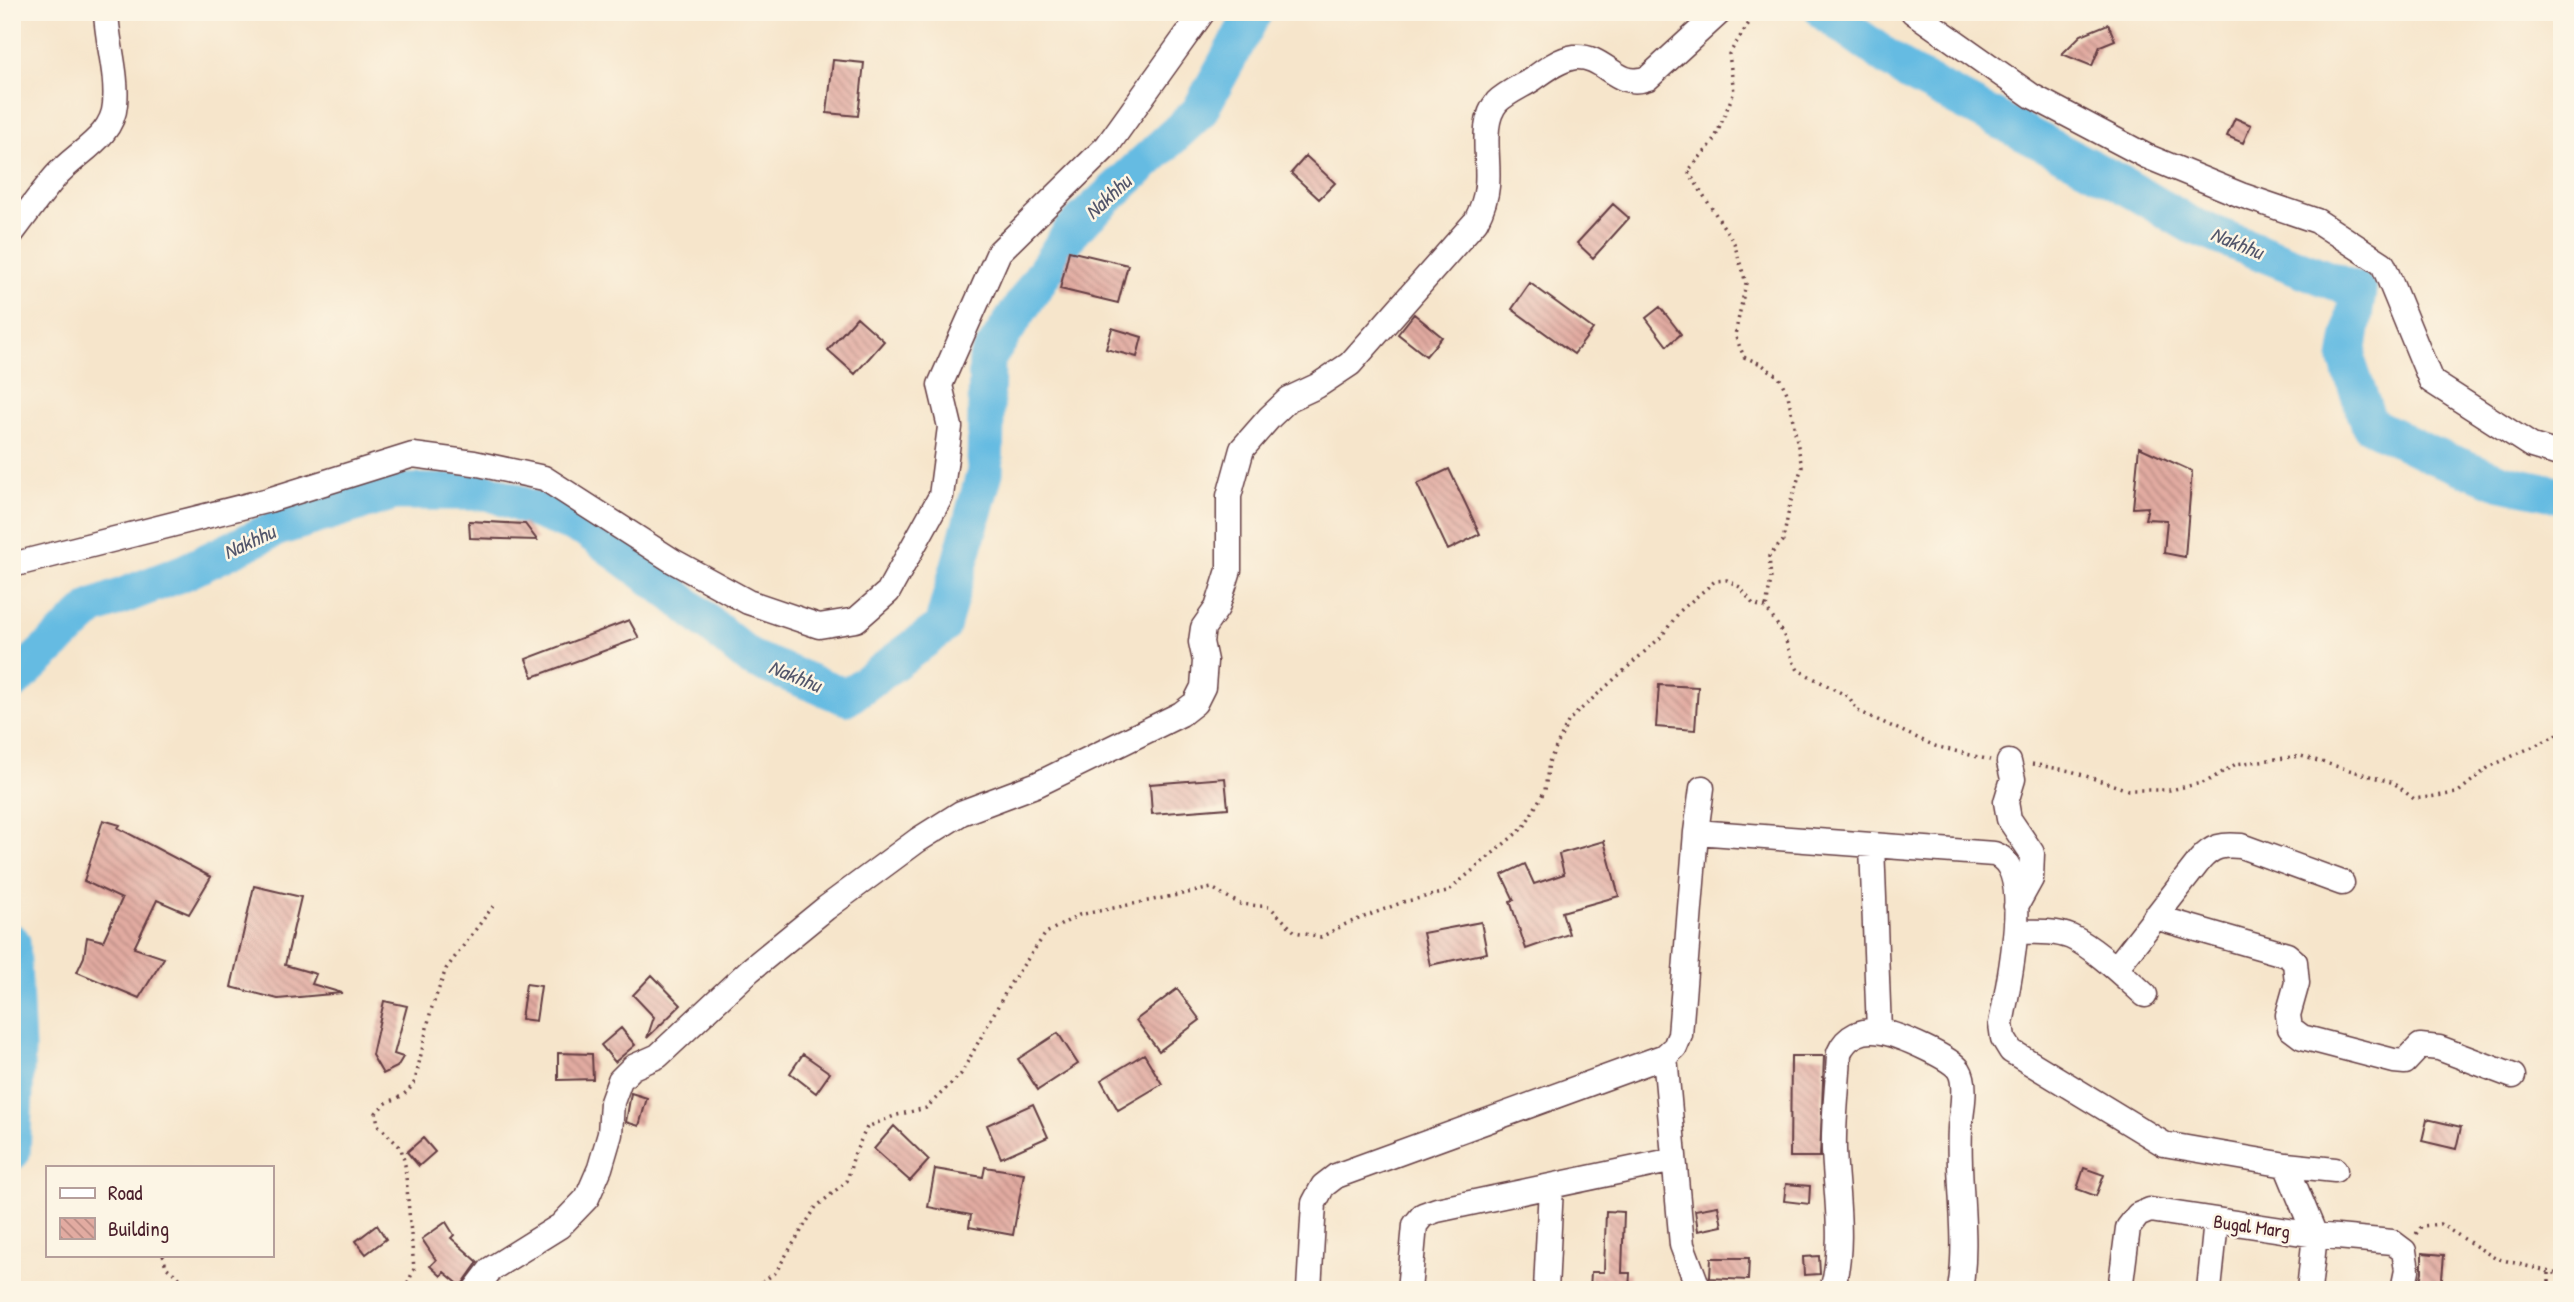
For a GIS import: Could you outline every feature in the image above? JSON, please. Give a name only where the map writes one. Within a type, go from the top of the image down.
[{"type":"street","points":[[12,233],[55,177],[98,139],[113,118],[116,101],[106,12]]},
{"type":"street","points":[[12,565],[269,500],[414,455],[474,463],[544,478],[673,561],[748,602],[819,625],[856,620],[888,592],[942,496],[950,428],[940,385],[999,252],[1107,146],[1203,12]]},
{"type":"street","points":[[475,1290],[491,1269],[560,1226],[587,1198],[610,1134],[612,1102],[620,1080],[633,1067],[659,1056],[759,962],[918,840],[961,813],[1038,784],[1181,714],[1195,703],[1203,687],[1203,628],[1217,608],[1229,570],[1229,496],[1242,449],[1289,399],[1317,386],[1350,364],[1476,221],[1485,203],[1488,183],[1489,115],[1498,101],[1557,63],[1574,57],[1590,59],[1627,82],[1637,83],[1648,78],[1720,12]]},
{"type":"street","points":[[1913,12],[2043,102],[2146,156],[2241,195],[2317,221],[2383,264],[2431,381],[2532,446],[2562,455]]},
{"type":"street","points":[[2009,762],[2013,779],[2006,802],[2009,819],[2032,853],[2031,879],[2016,906]]},
{"type":"street","points":[[1310,1290],[1314,1203],[1323,1186],[1336,1176],[1665,1056],[1675,1047],[1680,1035],[1702,788]]},
{"type":"street","points":[[1696,832],[2003,856],[2011,867],[2016,906],[2016,932],[2001,1024],[2003,1038],[2011,1051],[2164,1144],[2286,1165],[2335,1170]]},
{"type":"street","points":[[2116,968],[2207,852],[2228,844],[2241,846],[2342,883]]},
{"type":"street","points":[[1872,845],[1879,1031]]},
{"type":"street","points":[[2155,917],[2287,955],[2295,962],[2297,983],[2288,1015],[2290,1028],[2302,1037],[2406,1062],[2420,1046],[2439,1048],[2513,1076]]},
{"type":"street","points":[[2016,932],[2043,931],[2071,937],[2116,968],[2145,995]]},
{"type":"street","points":[[1832,1290],[1838,1266],[1834,1147],[1839,1054],[1844,1042],[1855,1034],[1879,1031],[1902,1037],[1954,1064],[1961,1072],[1963,1085],[1959,1146],[1965,1262],[1960,1290]]},
{"type":"street","points":[[1665,1056],[1682,1245],[1699,1290]]},
{"type":"street","points":[[1422,1290],[1409,1289],[1415,1225],[1423,1215],[1675,1160]]},
{"type":"street","points":[[2286,1165],[2315,1234],[2309,1290]]},
{"type":"street","points":[[1546,1290],[1551,1186]]},
{"type":"street","name":"Bugal Marg","points":[[2120,1290],[2128,1228],[2138,1215],[2150,1210],[2216,1221],[2392,1242],[2404,1251]]},
{"type":"street","points":[[2209,1290],[2216,1221]]},
{"type":"street","points":[[2403,1290],[2407,1269],[2404,1251]]},
{"type":"path","points":[[1756,12],[1729,54],[1734,92],[1714,141],[1688,171],[1704,192],[1734,243],[1746,283],[1735,335],[1744,358],[1761,364],[1779,377],[1788,396],[1797,433],[1802,467],[1790,504],[1783,541],[1769,556],[1770,579],[1766,608]]},
{"type":"path","points":[[751,1290],[775,1273],[816,1207],[847,1181],[854,1155],[867,1127],[897,1115],[926,1108],[961,1074],[1010,984],[1046,933],[1079,915],[1212,888],[1240,904],[1270,907],[1295,932],[1321,937],[1402,902],[1447,892],[1524,827],[1545,790],[1549,762],[1569,720],[1661,637],[1680,611],[1715,581],[1727,580],[1740,587],[1754,604],[1766,608],[1783,633],[1798,670],[1849,697],[1858,711],[1935,746],[1994,761],[2026,762],[2071,771],[2128,790],[2170,790],[2206,782],[2236,764],[2301,756],[2394,783],[2414,799],[2457,793],[2488,767],[2562,733]]},
{"type":"path","points":[[405,1290],[414,1269],[414,1259],[405,1165],[401,1148],[378,1125],[376,1113],[388,1101],[402,1097],[415,1081],[431,1010],[446,969],[495,905]]},
{"type":"path","points":[[2404,1251],[2422,1226],[2440,1224],[2495,1258],[2562,1275]]},
{"type":"path","points":[[163,1256],[166,1266],[194,1290]]},
{"type":"path","points":[[2549,1273],[2549,1290]]},
{"type":"building","points":[[2108,24],[2115,40],[2100,46],[2092,66],[2062,54],[2081,35]]},
{"type":"building","points":[[833,60],[864,63],[858,116],[827,113]]},
{"type":"building","points":[[2235,118],[2251,125],[2243,143],[2227,136]]},
{"type":"building","points":[[1306,156],[1335,183],[1319,199],[1291,173]]},
{"type":"building","points":[[1613,204],[1629,218],[1593,258],[1577,243]]},
{"type":"building","points":[[1069,251],[1128,265],[1118,303],[1060,289]]},
{"type":"building","points":[[1530,283],[1593,329],[1574,354],[1512,309]]},
{"type":"building","points":[[1660,307],[1681,334],[1667,346],[1646,318]]},
{"type":"building","points":[[1414,314],[1442,337],[1426,356],[1398,334]]},
{"type":"building","points":[[857,317],[884,341],[855,374],[828,350]]},
{"type":"building","points":[[1112,328],[1142,337],[1137,357],[1106,349]]},
{"type":"building","points":[[2139,447],[2192,471],[2185,557],[2164,553],[2167,520],[2145,519],[2148,507],[2133,508]]},
{"type":"building","points":[[1449,469],[1480,534],[1448,550],[1417,484]]},
{"type":"building","points":[[469,521],[525,524],[537,540],[470,538]]},
{"type":"building","points":[[629,620],[639,638],[533,677],[526,659]]},
{"type":"building","points":[[1659,685],[1698,687],[1695,730],[1656,727]]},
{"type":"building","points":[[1225,778],[1228,808],[1152,814],[1150,784]]},
{"type":"building","points":[[103,820],[120,825],[118,828],[211,877],[189,914],[157,900],[134,948],[164,958],[139,998],[77,972],[84,957],[87,937],[103,941],[122,899],[84,881]]},
{"type":"building","points":[[1604,841],[1619,896],[1562,912],[1569,934],[1526,949],[1510,901],[1514,900],[1502,875],[1525,864],[1534,884],[1564,874],[1559,854]]},
{"type":"building","points":[[254,886],[301,897],[285,965],[316,974],[312,984],[342,993],[278,999],[231,987]]},
{"type":"building","points":[[1481,922],[1487,953],[1430,965],[1423,933]]},
{"type":"building","points":[[652,975],[681,1005],[647,1038],[654,1017],[633,995]]},
{"type":"building","points":[[526,984],[541,986],[536,1021],[521,1019]]},
{"type":"building","points":[[1177,989],[1200,1020],[1159,1051],[1136,1020]]},
{"type":"building","points":[[384,1001],[407,1006],[394,1054],[403,1057],[397,1067],[383,1074],[372,1055]]},
{"type":"building","points":[[621,1028],[635,1045],[615,1062],[601,1045]]},
{"type":"building","points":[[1058,1033],[1078,1064],[1038,1090],[1018,1059]]},
{"type":"building","points":[[558,1053],[592,1054],[593,1079],[558,1080]]},
{"type":"building","points":[[803,1054],[830,1073],[816,1093],[790,1073]]},
{"type":"building","points":[[1144,1054],[1162,1084],[1118,1110],[1101,1080]]},
{"type":"building","points":[[1791,1056],[1824,1056],[1820,1157],[1790,1157]]},
{"type":"building","points":[[631,1093],[647,1098],[639,1126],[626,1122]]},
{"type":"building","points":[[1033,1104],[1048,1137],[1001,1158],[987,1125]]},
{"type":"building","points":[[2427,1119],[2461,1127],[2456,1149],[2422,1141]]},
{"type":"building","points":[[894,1126],[929,1160],[910,1181],[874,1149]]},
{"type":"building","points":[[423,1138],[435,1152],[419,1166],[407,1152]]},
{"type":"building","points":[[985,1167],[1024,1173],[1013,1235],[969,1227],[971,1215],[928,1207],[935,1169],[983,1177]]},
{"type":"building","points":[[2084,1168],[2104,1175],[2096,1196],[2077,1189]]},
{"type":"building","points":[[1786,1184],[1810,1186],[1809,1204],[1784,1201]]},
{"type":"building","points":[[1718,1206],[1722,1226],[1698,1231],[1695,1210]]},
{"type":"building","points":[[1606,1211],[1624,1212],[1622,1273],[1630,1273],[1629,1290],[1590,1290],[1591,1272],[1604,1272]]},
{"type":"building","points":[[446,1222],[454,1235],[451,1238],[478,1262],[461,1286],[444,1272],[441,1276],[430,1266],[436,1260],[422,1239]]},
{"type":"building","points":[[377,1225],[386,1239],[366,1254],[356,1241]]},
{"type":"building","points":[[2422,1253],[2444,1255],[2441,1290],[2418,1290]]},
{"type":"building","points":[[1819,1256],[1820,1274],[1804,1275],[1803,1257]]},
{"type":"building","points":[[1711,1258],[1749,1258],[1748,1280],[1710,1278]]},
{"type":"waterway","name":"Nakhhu","points":[[12,683],[92,608],[185,572],[277,528],[394,492],[489,492],[587,530],[676,596],[750,658],[847,697],[942,627],[985,472],[987,359],[1072,230],[1199,112],[1254,12]]},
{"type":"waterway","name":"Nakhhu","points":[[1824,12],[1909,73],[2118,182],[2191,225],[2358,291],[2347,360],[2369,424],[2431,455],[2502,482],[2562,495]]},
{"type":"waterway","name":"Nakhhu","points":[[12,942],[17,1049],[12,1152]]}]
